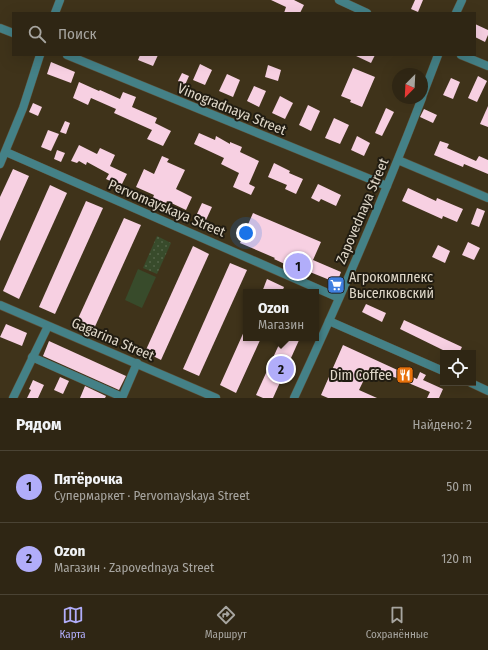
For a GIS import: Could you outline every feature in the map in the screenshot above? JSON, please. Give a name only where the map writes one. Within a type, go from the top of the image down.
[{"type":"street","points":[[55,12],[60,0]]},
{"type":"street","points":[[339,0],[365,12]]},
{"type":"street","points":[[456,12],[462,0]]},
{"type":"street","points":[[0,28],[12,33]]},
{"type":"street","points":[[0,164],[23,108],[40,56]]},
{"type":"street","name":"Vinogradnaya Street","points":[[69,56],[387,186]]},
{"type":"street","name":"Zapovednaya Street","points":[[428,82],[438,56]]},
{"type":"street","points":[[463,56],[488,66]]},
{"type":"street","name":"Zapovednaya Street","points":[[294,398],[387,186],[420,104]]},
{"type":"street","name":"Pervomayskaya Street","points":[[6,152],[318,289]]},
{"type":"street","points":[[398,160],[488,198]]},
{"type":"street","name":"Pervomayskaya Street","points":[[319,289],[339,298]]},
{"type":"street","name":"Gagarina Street","points":[[0,305],[216,398]]},
{"type":"street","points":[[329,321],[440,370]]},
{"type":"street","points":[[13,398],[48,326]]},
{"type":"street","points":[[32,357],[122,398],[137,363]]},
{"type":"street","points":[[476,385],[488,391]]},
{"type":"green space","points":[[157,236],[171,243],[157,274],[143,268]]},
{"type":"green space","points":[[138,269],[156,277],[142,308],[125,300]]},
{"type":"building","points":[[271,0],[294,0],[304,5],[300,12],[284,12],[286,7]]},
{"type":"building","points":[[415,0],[423,0],[418,12],[411,9]]},
{"type":"building","points":[[476,24],[488,30],[488,35],[485,42],[476,38]]},
{"type":"building","points":[[140,56],[158,56],[153,66],[138,60]]},
{"type":"building","points":[[356,56],[374,56],[371,63]]},
{"type":"building","points":[[51,62],[75,72],[71,83],[47,74]]},
{"type":"building","points":[[200,64],[212,70],[205,85],[193,80]]},
{"type":"building","points":[[268,65],[281,70],[278,81],[265,77]]},
{"type":"building","points":[[353,68],[375,77],[362,107],[341,96]]},
{"type":"building","points":[[182,73],[189,76],[185,85],[178,81]]},
{"type":"building","points":[[227,74],[240,80],[233,97],[219,91]]},
{"type":"building","points":[[478,76],[487,81],[477,102],[468,98]]},
{"type":"building","points":[[451,78],[460,82],[453,99],[443,95]]},
{"type":"building","points":[[79,82],[120,99],[123,92],[136,97],[132,107],[157,118],[155,123],[171,131],[163,146],[147,139],[152,130],[114,113],[116,109],[91,98],[88,105],[73,98]]},
{"type":"building","points":[[254,86],[266,91],[259,107],[247,101]]},
{"type":"building","points":[[280,96],[293,103],[285,119],[272,113]]},
{"type":"building","points":[[33,103],[42,107],[38,116],[29,112]]},
{"type":"building","points":[[308,105],[320,111],[311,131],[299,125]]},
{"type":"building","points":[[488,106],[488,127],[480,124]]},
{"type":"building","points":[[386,108],[394,112],[382,136],[375,133]]},
{"type":"building","points":[[424,109],[437,115],[433,123],[420,117]]},
{"type":"building","points":[[334,118],[349,125],[340,144],[325,138]]},
{"type":"building","points":[[65,121],[70,123],[66,134],[60,132]]},
{"type":"building","points":[[48,130],[59,134],[51,151],[41,147]]},
{"type":"building","points":[[199,133],[215,140],[216,136],[230,144],[230,142],[242,147],[240,152],[259,161],[249,184],[255,187],[251,195],[233,187],[239,173],[221,164],[224,158],[194,144]]},
{"type":"building","points":[[357,136],[370,143],[364,156],[351,150]]},
{"type":"building","points":[[440,141],[449,144],[447,148],[476,161],[479,156],[488,160],[488,174],[464,164],[463,167],[434,155]]},
{"type":"building","points":[[79,145],[97,154],[100,148],[115,155],[110,166],[127,174],[121,186],[106,179],[109,174],[87,162],[86,165],[79,161],[77,163],[71,161]]},
{"type":"building","points":[[57,150],[65,153],[61,162],[54,159]]},
{"type":"building","points":[[162,156],[169,159],[167,162],[185,170],[176,189],[192,197],[186,210],[167,201],[164,208],[151,202],[154,195],[136,187],[144,169],[154,174]]},
{"type":"building","points":[[274,163],[290,171],[289,173],[303,179],[296,194],[285,189],[287,185],[268,177]]},
{"type":"building","points":[[13,169],[29,176],[0,241],[0,197]]},
{"type":"building","points":[[318,184],[341,195],[336,206],[321,199],[319,202],[311,198]]},
{"type":"building","points":[[50,185],[67,193],[19,299],[3,291]]},
{"type":"building","points":[[408,188],[436,201],[437,198],[463,209],[457,222],[443,216],[442,219],[402,201]]},
{"type":"building","points":[[86,201],[103,208],[55,314],[39,307]]},
{"type":"building","points":[[202,203],[212,207],[206,220],[196,216]]},
{"type":"building","points":[[477,208],[485,211],[479,227],[471,224]]},
{"type":"building","points":[[253,213],[321,242],[313,260],[341,272],[337,283],[305,270],[304,273],[274,259],[275,258],[240,243]]},
{"type":"building","points":[[124,218],[141,225],[93,331],[76,323]]},
{"type":"building","points":[[468,242],[480,248],[474,260],[462,255]]},
{"type":"building","points":[[438,245],[450,251],[445,263],[432,257]]},
{"type":"building","points":[[193,246],[209,254],[161,360],[145,352]]},
{"type":"building","points":[[230,263],[247,270],[199,376],[183,369]]},
{"type":"building","points":[[267,279],[284,287],[283,289],[263,289]]},
{"type":"building","points":[[366,304],[386,313],[382,322],[362,312]]},
{"type":"building","points":[[404,320],[462,347],[460,350],[443,350],[400,329]]},
{"type":"building","points":[[6,324],[27,333],[22,346],[0,337]]},
{"type":"building","points":[[243,334],[243,341],[260,341],[236,393],[220,385]]},
{"type":"building","points":[[49,341],[126,376],[119,390],[43,356]]},
{"type":"building","points":[[281,341],[299,341],[273,398],[263,398],[256,395]]},
{"type":"building","points":[[343,345],[417,379],[420,372],[426,375],[423,380],[443,389],[439,398],[427,398],[430,392],[370,367],[359,390],[377,398],[328,398],[321,395]]},
{"type":"building","points":[[60,377],[69,381],[63,394],[54,390]]},
{"type":"building","points":[[33,380],[44,385],[38,398],[27,398],[31,390],[29,389]]},
{"type":"building","points":[[85,386],[106,396],[105,398],[80,398]]},
{"type":"place","name":"Пятёрочка","points":[[298,266]]},
{"type":"place","name":"Агрокомплекс Выселковский","points":[[336,285]]},
{"type":"place","name":"Ozon","points":[[281,369]]},
{"type":"place","name":"Dim Coffee","points":[[405,375]]}]
